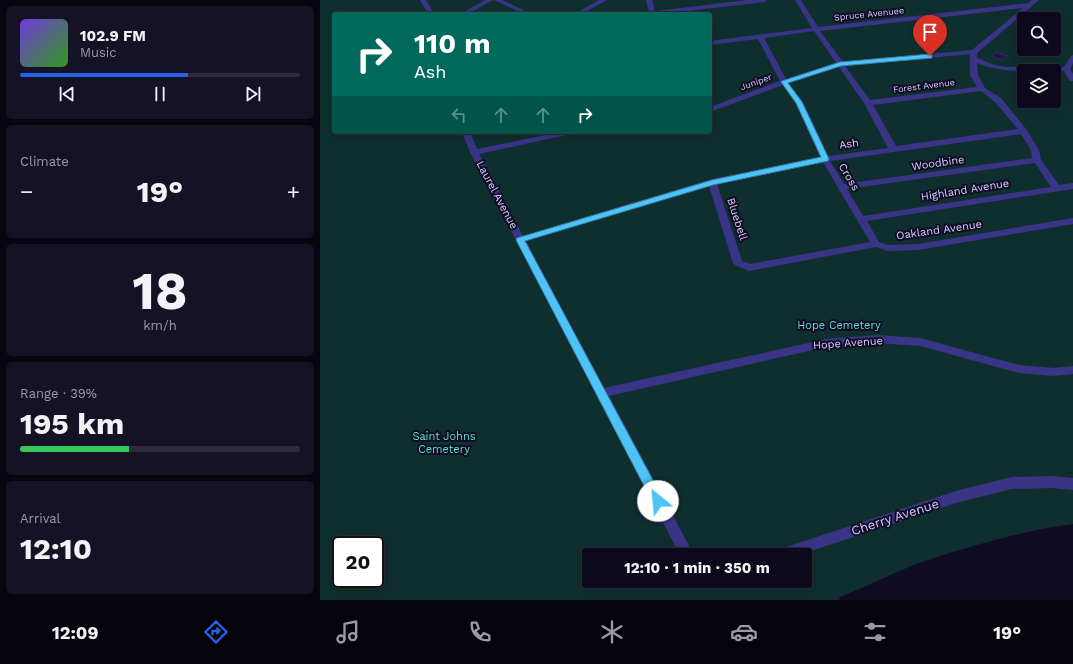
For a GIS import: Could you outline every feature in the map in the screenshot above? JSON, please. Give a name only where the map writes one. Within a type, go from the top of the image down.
[{"type":"lane","points":[[423,0],[430,12]]},
{"type":"lane","points":[[467,12],[490,0]]},
{"type":"lane","points":[[497,0],[524,12]]},
{"type":"lane","points":[[582,12],[604,0]]},
{"type":"lane","points":[[649,0],[651,12]]},
{"type":"lane","points":[[667,12],[764,0]]},
{"type":"lane","points":[[798,0],[840,64],[868,103],[893,149]]},
{"type":"lane","points":[[1033,3],[974,56],[974,75],[982,89],[998,100],[1023,131],[1035,150],[1037,160],[1056,188]]},
{"type":"lane","name":"Spruce Avenuee","points":[[712,43],[816,28],[1033,3]]},
{"type":"lane","name":"Cross","points":[[760,37],[784,82],[799,102],[825,159],[876,244]]},
{"type":"lane","name":"Juniper","points":[[712,109],[784,82],[840,64],[974,56],[993,67],[1007,69],[1066,69]]},
{"type":"lane","points":[[1073,57],[1066,69],[1073,79]]},
{"type":"lane","name":"Forest Avenue","points":[[868,103],[982,89]]},
{"type":"lane","name":"Ash","points":[[520,240],[712,182],[825,159],[1023,131]]},
{"type":"lane","name":"Laurel Avenue","points":[[467,134],[474,152],[520,240],[683,548]]},
{"type":"lane","points":[[474,152],[562,134]]},
{"type":"lane","name":"Woodbine","points":[[843,187],[1037,160]]},
{"type":"lane","name":"Bluebell","points":[[712,182],[738,263]]},
{"type":"lane","name":"Highland Avenue","points":[[861,219],[1073,186]]},
{"type":"lane","name":"Oakland Avenue","points":[[738,263],[749,268],[876,244],[888,248],[918,247],[1073,221]]},
{"type":"lane","name":"Hope Avenue","points":[[602,393],[758,356],[826,342],[877,339],[920,342],[1019,368],[1054,372],[1073,370]]},
{"type":"lane","name":"Cherry Avenue","points":[[801,548],[959,496],[1012,483],[1052,482],[1073,484]]},
{"type":"green space","name":"Hope Cemetery","points":[[320,0],[1073,0],[1073,524],[1015,535],[976,545],[919,563],[840,597],[839,600],[320,600]]},
{"type":"building","points":[[996,52],[1007,56],[1001,60],[991,56]]},
{"type":"route","points":[[658,501],[520,240],[712,182],[825,159],[799,102],[784,82],[840,64],[930,56]]},
{"type":"park label","name":"Saint Johns Cemetery","points":[[444,442]]}]
